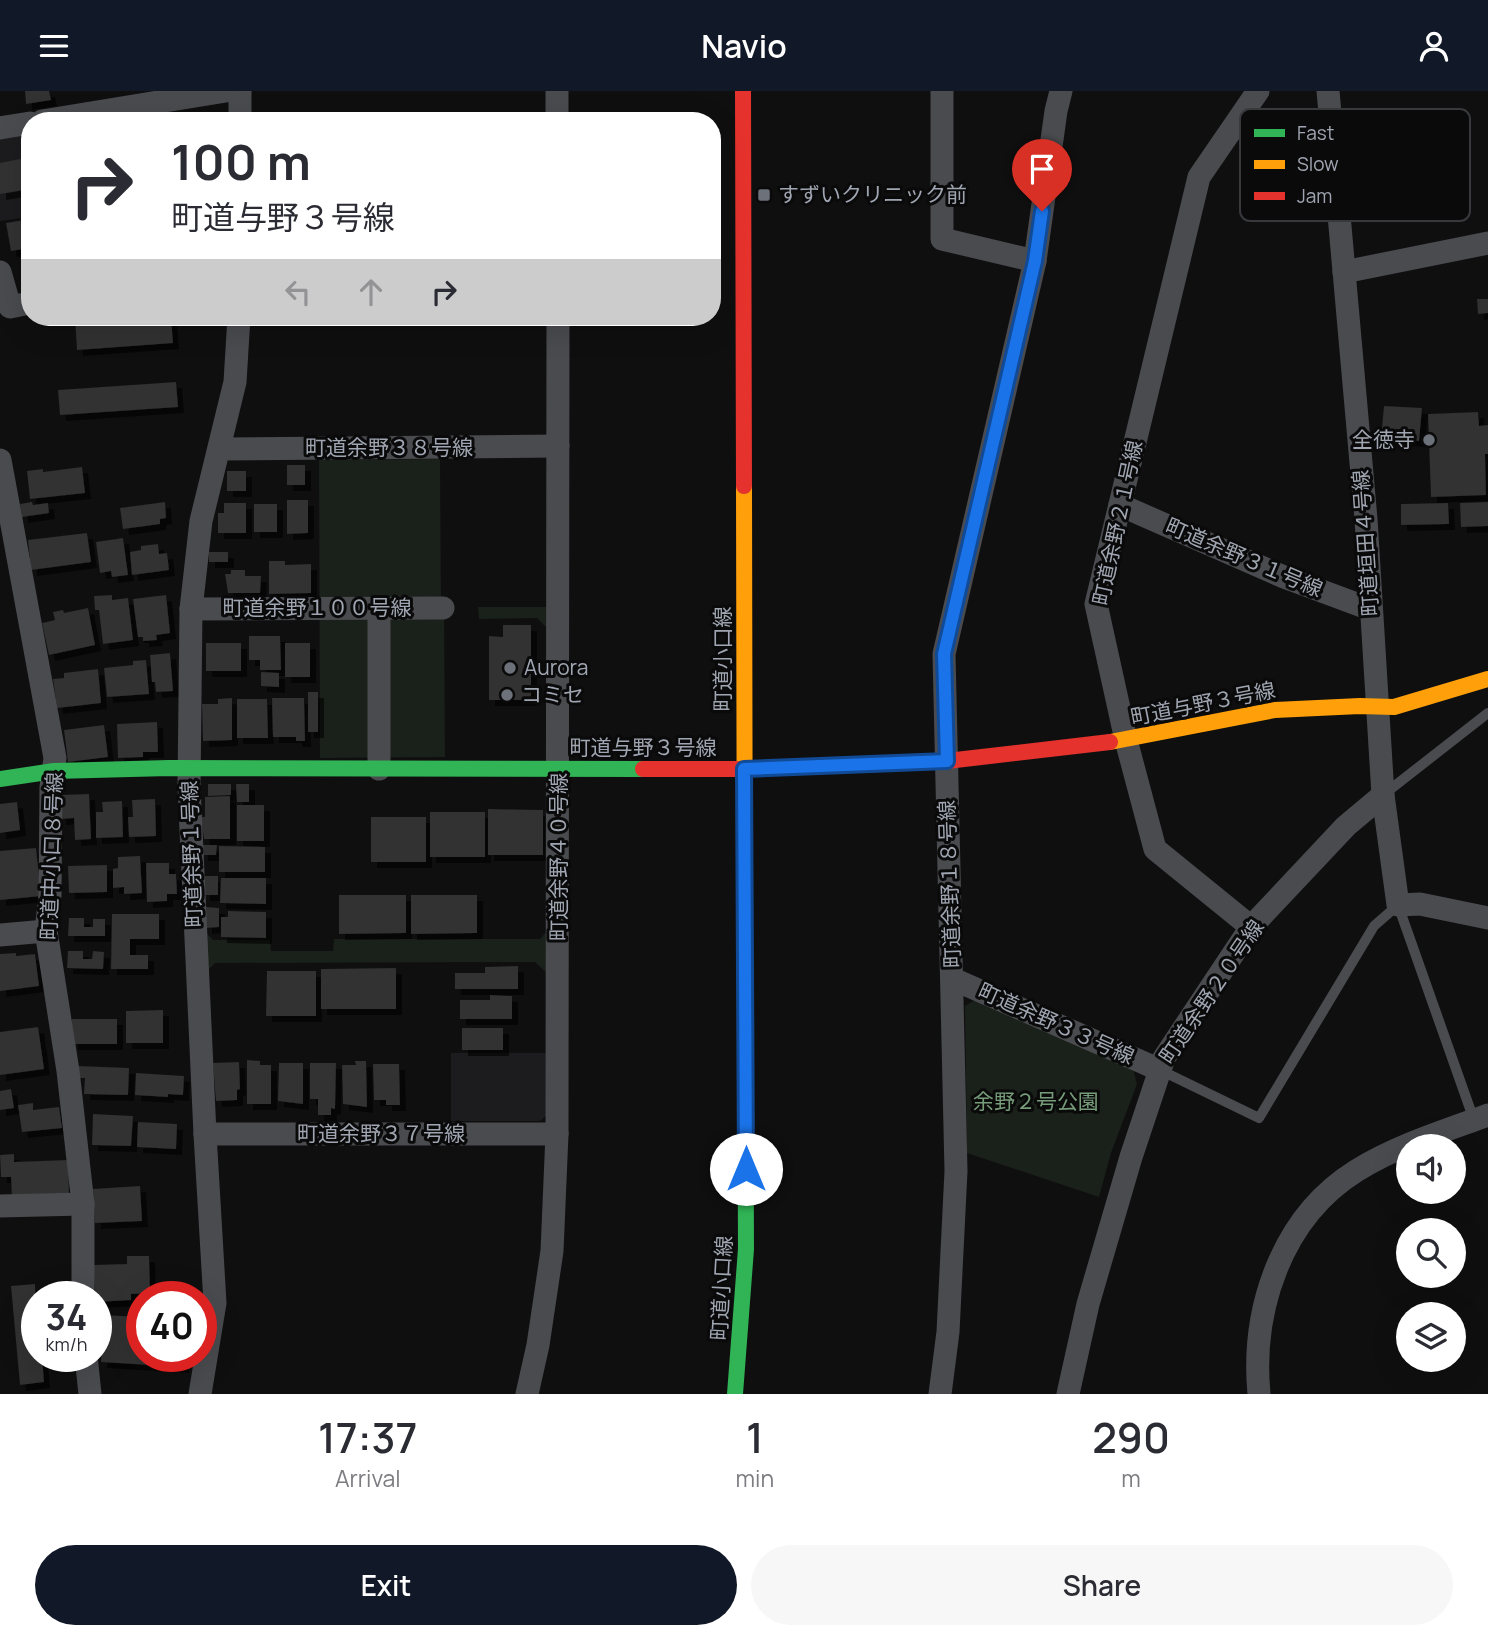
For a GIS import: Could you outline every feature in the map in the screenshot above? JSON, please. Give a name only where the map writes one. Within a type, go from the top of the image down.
[{"type":"street","points":[[97,112],[226,91]]},
{"type":"street","points":[[240,91],[240,112]]},
{"type":"street","points":[[557,91],[557,112]]},
{"type":"street","name":"町道小口線","points":[[735,1394],[746,1249],[743,91]]},
{"type":"street","points":[[942,91],[943,239],[1035,261]]},
{"type":"street","name":"町道余野１８号線","points":[[940,1394],[948,1332],[956,1171],[944,654],[1035,261],[1061,91]]},
{"type":"street","name":"町道余野２１号線","points":[[1246,109],[1258,91]]},
{"type":"street","name":"町道垣田４号線","points":[[1328,91],[1330,109]]},
{"type":"street","name":"町道余野２１号線","points":[[1240,117],[1199,177],[1096,604],[1126,740],[1155,849],[1251,927]]},
{"type":"street","points":[[0,128],[21,124]]},
{"type":"street","name":"町道垣田４号線","points":[[1339,221],[1366,519],[1383,795],[1398,905]]},
{"type":"street","points":[[1344,272],[1488,243]]},
{"type":"street","points":[[0,272],[10,307],[21,305]]},
{"type":"street","name":"町道余野１号線","points":[[201,1394],[215,1303],[189,769],[191,609],[201,521],[235,382],[238,326]]},
{"type":"street","name":"町道余野４０号線","points":[[527,1394],[538,1345],[552,1251],[558,1134],[558,326]]},
{"type":"street","name":"町道余野３８号線","points":[[219,449],[558,446]]},
{"type":"street","name":"町道中小口８号線","points":[[0,460],[10,566],[55,758],[51,787],[50,895],[46,931],[68,1071],[83,1204],[83,1281]]},
{"type":"street","name":"町道余野３１号線","points":[[1120,505],[1284,577],[1370,609]]},
{"type":"street","points":[[379,608],[379,769]]},
{"type":"street","name":"町道余野１００号線","points":[[191,609],[443,608]]},
{"type":"street","name":"町道与野３号線","points":[[0,779],[54,771],[744,769],[947,761],[1126,740],[1275,710],[1394,706],[1488,679]]},
{"type":"street","name":"町道余野２０号線","points":[[1068,1394],[1088,1304],[1131,1157],[1164,1058],[1251,927],[1346,826],[1383,795]]},
{"type":"street","points":[[1398,905],[1420,904],[1488,918]]},
{"type":"street","points":[[0,935],[46,931]]},
{"type":"street","name":"町道余野３３号線","points":[[953,979],[1160,1070]]},
{"type":"street","points":[[1259,1394],[1258,1345],[1262,1318],[1282,1256],[1300,1224],[1353,1172],[1384,1155],[1481,1118]]},
{"type":"street","name":"町道余野３７号線","points":[[205,1135],[558,1134]]},
{"type":"street","points":[[0,1206],[83,1204]]},
{"type":"street","points":[[88,1372],[90,1394]]},
{"type":"lane","points":[[1383,795],[1488,713]]},
{"type":"lane","points":[[1160,1070],[1259,1118],[1374,926],[1398,905],[1481,1118]]},
{"type":"shaded area","points":[[21,134],[21,218],[0,221],[0,138]]},
{"type":"shaded area","points":[[451,1053],[548,1053],[548,1114],[540,1121],[451,1121]]},
{"type":"green space","points":[[440,459],[445,757],[320,758],[319,460]]},
{"type":"green space","points":[[478,607],[547,607],[547,628],[537,618],[479,619]]},
{"type":"green space","points":[[548,930],[548,974],[535,962],[215,963],[206,972],[205,932],[213,940],[270,940],[271,951],[333,951],[334,939],[540,939]]},
{"type":"green space","name":"余野２号公園","points":[[975,1000],[1133,1069],[1137,1084],[1111,1153],[1099,1197],[967,1153],[965,1006]]},
{"type":"building","points":[[25,91],[49,91],[51,100],[26,104]]},
{"type":"building","points":[[21,159],[21,190],[0,194],[0,163]]},
{"type":"building","points":[[21,220],[21,249],[11,251],[6,223]]},
{"type":"building","points":[[1477,299],[1488,299],[1488,313],[1478,314]]},
{"type":"building","points":[[76,326],[172,326],[173,343],[77,350]]},
{"type":"building","points":[[176,382],[178,407],[60,415],[58,390]]},
{"type":"building","points":[[1384,406],[1422,408],[1419,441],[1381,439]]},
{"type":"building","points":[[1478,412],[1479,426],[1488,425],[1488,454],[1485,454],[1486,495],[1431,497],[1428,414]]},
{"type":"building","points":[[287,465],[305,465],[305,485],[287,485]]},
{"type":"building","points":[[82,467],[85,493],[30,499],[27,471],[43,469],[43,472]]},
{"type":"building","points":[[227,471],[246,471],[246,491],[227,491]]},
{"type":"building","points":[[287,500],[308,500],[308,533],[287,534]]},
{"type":"building","points":[[32,502],[33,505],[48,503],[49,513],[22,517],[20,504]]},
{"type":"building","points":[[165,502],[166,518],[160,519],[160,524],[123,529],[120,508]]},
{"type":"building","points":[[1488,502],[1488,526],[1461,527],[1460,503]]},
{"type":"building","points":[[224,503],[246,503],[246,533],[218,533],[218,513],[224,513]]},
{"type":"building","points":[[1448,503],[1449,524],[1401,525],[1401,504]]},
{"type":"building","points":[[254,504],[277,504],[277,532],[254,532]]},
{"type":"building","points":[[87,533],[91,562],[31,570],[28,540]]},
{"type":"building","points":[[123,538],[128,575],[112,577],[111,571],[100,573],[96,542]]},
{"type":"building","points":[[158,544],[159,554],[167,553],[169,570],[132,575],[130,552],[141,550],[141,546]]},
{"type":"building","points":[[209,552],[228,552],[228,562],[209,562]]},
{"type":"building","points":[[269,561],[285,561],[285,565],[311,564],[311,593],[269,594]]},
{"type":"building","points":[[231,570],[245,570],[245,576],[261,576],[260,593],[228,593],[225,574],[231,574]]},
{"type":"building","points":[[112,595],[112,600],[128,598],[133,640],[103,644],[99,610],[95,610],[94,596]]},
{"type":"building","points":[[166,595],[170,633],[156,635],[157,640],[143,641],[143,637],[138,637],[133,599]]},
{"type":"building","points":[[88,608],[95,645],[49,655],[42,623],[55,620],[53,612],[63,610],[64,613]]},
{"type":"building","name":"Aurora","points":[[503,625],[531,625],[531,700],[489,700],[489,636],[503,637]]},
{"type":"building","points":[[249,636],[280,636],[281,670],[260,670],[260,660],[249,660]]},
{"type":"building","points":[[206,643],[241,643],[241,671],[206,671]]},
{"type":"building","points":[[285,643],[310,643],[310,677],[285,677]]},
{"type":"building","points":[[170,653],[173,691],[156,692],[155,682],[152,682],[150,655]]},
{"type":"building","points":[[146,660],[149,694],[107,697],[104,668],[133,665],[133,661]]},
{"type":"building","points":[[98,669],[101,703],[57,708],[53,679],[64,678],[64,673]]},
{"type":"building","points":[[261,672],[279,673],[279,687],[261,686]]},
{"type":"building","points":[[308,692],[318,692],[318,732],[308,732]]},
{"type":"building","points":[[232,698],[232,740],[203,741],[202,704],[218,704],[218,699]]},
{"type":"building","points":[[272,698],[304,698],[305,741],[296,741],[296,737],[273,737]]},
{"type":"building","points":[[237,699],[267,699],[268,738],[237,738]]},
{"type":"building","points":[[157,722],[158,752],[143,752],[143,757],[118,758],[117,724]]},
{"type":"building","points":[[104,725],[108,757],[68,762],[64,730]]},
{"type":"building","points":[[208,784],[231,784],[231,795],[208,796]]},
{"type":"building","points":[[236,784],[249,784],[249,802],[237,802]]},
{"type":"building","points":[[89,794],[91,839],[75,840],[74,818],[60,819],[59,795]]},
{"type":"building","points":[[230,796],[230,839],[204,839],[201,817],[205,817],[205,797]]},
{"type":"building","points":[[155,799],[156,836],[129,837],[128,817],[133,817],[132,800]]},
{"type":"building","points":[[122,801],[123,837],[96,838],[96,812],[103,812],[102,802]]},
{"type":"building","points":[[17,802],[20,830],[0,833],[0,804]]},
{"type":"building","points":[[237,805],[264,805],[264,841],[237,841]]},
{"type":"building","points":[[488,809],[543,810],[543,855],[488,855]]},
{"type":"building","points":[[430,812],[485,812],[485,857],[430,857]]},
{"type":"building","points":[[371,817],[426,817],[426,862],[371,862]]},
{"type":"building","points":[[202,845],[217,845],[216,855],[202,855]]},
{"type":"building","points":[[219,846],[265,847],[265,872],[219,872]]},
{"type":"building","points":[[36,848],[41,896],[0,900],[0,851]]},
{"type":"building","points":[[140,856],[142,893],[124,894],[124,887],[113,888],[113,869],[118,868],[118,857]]},
{"type":"building","points":[[146,863],[169,863],[169,874],[176,874],[177,894],[167,894],[167,901],[147,902]]},
{"type":"building","points":[[107,865],[107,892],[69,893],[68,866]]},
{"type":"building","points":[[204,876],[218,876],[218,895],[204,895]]},
{"type":"building","points":[[221,878],[266,878],[266,904],[220,903]]},
{"type":"building","points":[[339,895],[406,895],[406,933],[339,934]]},
{"type":"building","points":[[411,895],[477,895],[477,933],[411,934]]},
{"type":"building","points":[[206,907],[219,908],[219,927],[206,928]]},
{"type":"building","points":[[228,911],[266,912],[266,938],[221,937],[221,917],[228,917]]},
{"type":"building","points":[[112,914],[159,914],[159,939],[130,939],[130,955],[148,955],[148,969],[111,969]]},
{"type":"building","points":[[69,918],[84,918],[84,927],[93,927],[93,919],[105,919],[105,936],[68,936]]},
{"type":"building","points":[[68,951],[83,951],[83,959],[92,959],[93,951],[104,952],[103,969],[67,968]]},
{"type":"building","points":[[16,953],[16,956],[35,954],[39,986],[0,991],[0,954]]},
{"type":"building","points":[[518,966],[518,989],[455,989],[455,973],[485,973],[485,967]]},
{"type":"building","points":[[396,968],[396,1009],[321,1009],[321,969]]},
{"type":"building","points":[[267,971],[316,971],[316,1016],[266,1016]]},
{"type":"building","points":[[490,995],[512,996],[512,1019],[460,1019],[460,1000],[490,1000]]},
{"type":"building","points":[[163,1010],[163,1043],[126,1043],[126,1011]]},
{"type":"building","points":[[72,1019],[117,1019],[117,1044],[72,1044]]},
{"type":"building","points":[[38,1027],[44,1069],[0,1075],[0,1032]]},
{"type":"building","points":[[462,1028],[503,1028],[503,1050],[462,1050]]},
{"type":"building","points":[[247,1060],[260,1061],[260,1065],[271,1065],[271,1104],[247,1104]]},
{"type":"building","points":[[355,1061],[366,1061],[367,1107],[343,1104],[342,1065],[356,1065]]},
{"type":"building","points":[[239,1062],[240,1089],[237,1090],[237,1100],[216,1101],[213,1063]]},
{"type":"building","points":[[279,1063],[303,1063],[303,1104],[278,1101]]},
{"type":"building","points":[[310,1063],[336,1063],[335,1109],[331,1108],[331,1115],[318,1115],[318,1099],[310,1099]]},
{"type":"building","points":[[373,1064],[399,1064],[400,1105],[386,1105],[386,1100],[374,1100]]},
{"type":"building","points":[[78,1066],[129,1068],[128,1095],[84,1094],[85,1078],[78,1078]]},
{"type":"building","points":[[136,1073],[184,1076],[183,1095],[135,1095]]},
{"type":"building","points":[[11,1089],[14,1108],[0,1110],[0,1091]]},
{"type":"building","points":[[33,1103],[33,1110],[59,1107],[62,1128],[22,1132],[18,1105]]},
{"type":"building","points":[[93,1114],[133,1116],[131,1146],[92,1145]]},
{"type":"building","points":[[138,1122],[177,1124],[176,1149],[137,1147]]},
{"type":"building","points":[[14,1154],[14,1162],[68,1160],[69,1195],[12,1198],[11,1177],[1,1177],[0,1155]]},
{"type":"building","points":[[140,1186],[142,1221],[95,1223],[93,1189]]},
{"type":"building","points":[[127,1256],[149,1256],[150,1281],[126,1281],[126,1300],[112,1301],[112,1281],[94,1281],[93,1265],[127,1264]]},
{"type":"building","points":[[21,1285],[21,1372],[43,1372],[44,1382],[20,1385],[11,1286]]},
{"type":"building","points":[[112,1315],[126,1316],[126,1364],[112,1363]]},
{"type":"traffic: fast","points":[[0,779],[54,771],[169,768],[643,769]]},
{"type":"traffic: fast","points":[[735,1394],[746,1249],[745,987]]},
{"type":"traffic: slow","points":[[744,486],[745,987]]},
{"type":"traffic: slow","points":[[1110,742],[1275,710],[1394,707],[1488,679]]},
{"type":"traffic: jam","points":[[743,91],[744,486]]},
{"type":"traffic: jam","points":[[643,769],[744,769],[947,761],[1110,742]]},
{"type":"place","name":"すずいクリニック前","points":[[764,195]]},
{"type":"place","name":"全徳寺","points":[[1429,440]]},
{"type":"place","name":"Aurora","points":[[510,668]]},
{"type":"place","name":"コミセ","points":[[507,695]]},
{"type":"route","points":[[746,1169],[744,769],[947,761],[944,654],[1035,261],[1042,211]]}]
